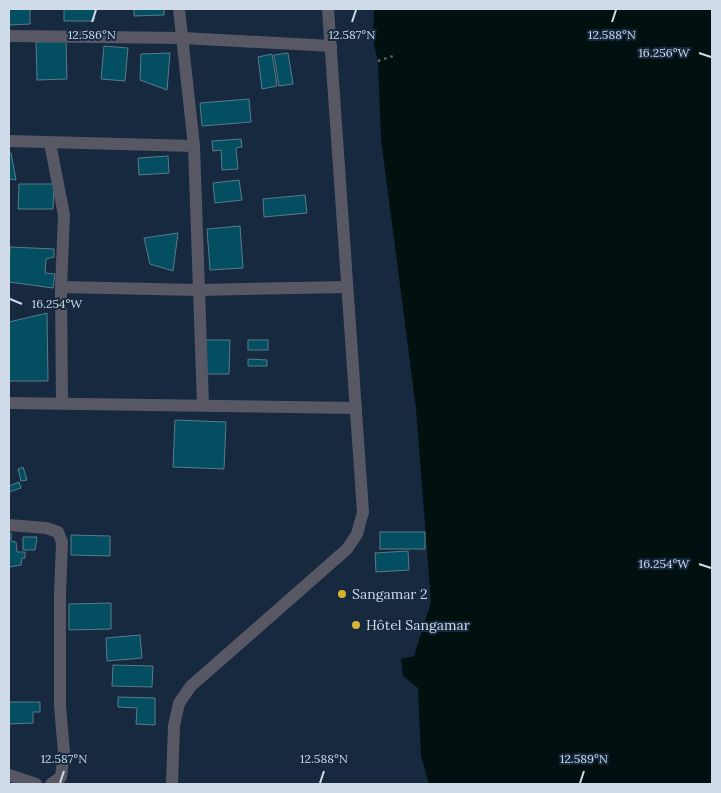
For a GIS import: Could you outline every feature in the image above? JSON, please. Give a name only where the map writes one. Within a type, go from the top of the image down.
[{"type":"street","points":[[179,9],[194,146],[203,405]]},
{"type":"street","points":[[172,784],[174,726],[179,703],[191,686],[347,550],[357,534],[363,512],[328,9]]},
{"type":"street","points":[[9,36],[183,38],[331,46]]},
{"type":"street","points":[[9,141],[194,146]]},
{"type":"street","points":[[50,143],[64,215],[62,403]]},
{"type":"street","points":[[62,287],[198,290],[346,287]]},
{"type":"street","points":[[9,403],[356,408]]},
{"type":"street","points":[[9,525],[46,528],[58,532],[62,542],[60,706],[64,752],[61,777],[52,784]]},
{"type":"street","points":[[9,775],[36,784]]},
{"type":"path","points":[[378,61],[396,55]]},
{"type":"shaded area","points":[[374,9],[712,9],[712,784],[429,784],[421,756],[418,688],[403,676],[401,659],[414,656],[431,602],[416,408],[381,139],[378,61],[373,40]]},
{"type":"building","points":[[9,9],[30,9],[30,24],[9,25]]},
{"type":"building","points":[[64,9],[95,9],[94,21],[64,21]]},
{"type":"building","points":[[134,9],[164,9],[164,15],[134,16]]},
{"type":"building","points":[[66,41],[67,79],[37,80],[36,42]]},
{"type":"building","points":[[104,46],[128,48],[125,81],[101,79]]},
{"type":"building","points":[[170,53],[167,90],[140,80],[141,54]]},
{"type":"building","points":[[288,53],[293,84],[279,86],[274,55]]},
{"type":"building","points":[[272,54],[277,86],[262,89],[258,57]]},
{"type":"building","points":[[249,99],[251,122],[202,126],[200,103]]},
{"type":"building","points":[[241,139],[242,147],[236,148],[238,169],[222,170],[221,150],[213,151],[212,141]]},
{"type":"building","points":[[9,153],[11,153],[16,180],[9,179]]},
{"type":"building","points":[[168,156],[169,173],[139,175],[138,158]]},
{"type":"building","points":[[239,180],[242,200],[215,203],[213,183]]},
{"type":"building","points":[[19,184],[54,184],[53,209],[18,209]]},
{"type":"building","points":[[305,195],[307,213],[264,217],[263,199]]},
{"type":"building","points":[[240,226],[243,268],[210,270],[207,229]]},
{"type":"building","points":[[178,233],[173,271],[150,264],[144,238]]},
{"type":"building","points":[[10,247],[54,249],[54,257],[46,259],[45,273],[55,274],[53,288],[9,282]]},
{"type":"building","points":[[47,313],[48,381],[9,381],[9,322]]},
{"type":"building","points":[[204,340],[230,340],[229,374],[203,374]]},
{"type":"building","points":[[248,340],[268,340],[268,350],[248,350]]},
{"type":"building","points":[[248,359],[267,360],[267,366],[248,366]]},
{"type":"building","points":[[175,420],[226,422],[224,469],[173,467]]},
{"type":"building","points":[[23,467],[27,480],[21,481],[18,469]]},
{"type":"building","points":[[19,482],[21,488],[9,492],[9,486]]},
{"type":"building","points":[[380,532],[425,532],[425,549],[380,549]]},
{"type":"building","points":[[9,533],[11,533],[11,541],[16,542],[17,552],[25,552],[25,558],[22,558],[21,565],[9,567]]},
{"type":"building","points":[[71,535],[110,536],[110,556],[71,555]]},
{"type":"building","points":[[23,537],[37,537],[35,550],[23,550]]},
{"type":"building","points":[[408,551],[409,570],[376,572],[375,553]]},
{"type":"building","points":[[111,603],[111,629],[69,630],[69,604]]},
{"type":"building","points":[[140,635],[142,658],[107,661],[106,638]]},
{"type":"building","points":[[113,665],[153,666],[152,687],[112,686]]},
{"type":"building","points":[[118,697],[155,698],[155,725],[136,724],[137,708],[118,707]]},
{"type":"building","points":[[9,702],[40,702],[40,712],[33,712],[33,723],[9,724]]},
{"type":"place","name":"Sangamar 2","points":[[342,594]]},
{"type":"place","name":"Hôtel Sangamar","points":[[356,625]]}]
